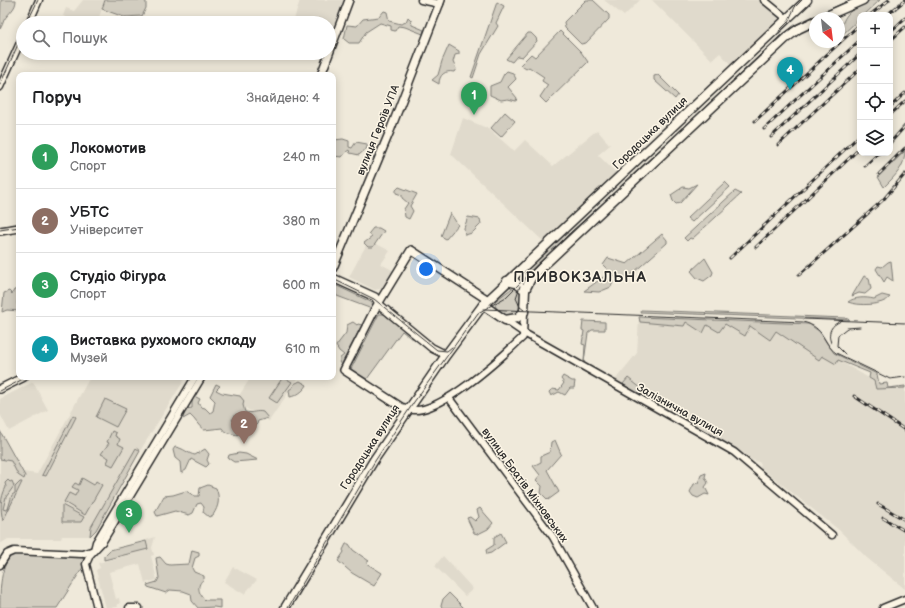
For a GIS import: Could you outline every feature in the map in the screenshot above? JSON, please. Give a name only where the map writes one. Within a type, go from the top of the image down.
[{"type":"main road","points":[[336,35],[349,0]]},
{"type":"main road","name":"Городоцька вулиця","points":[[507,281],[637,161],[786,18],[807,0]]},
{"type":"main road","points":[[836,12],[863,0]]},
{"type":"main road","name":"вулиця Героїв УПА","points":[[336,261],[390,131],[440,2]]},
{"type":"main road","points":[[411,410],[401,407],[344,370],[378,303],[411,250],[486,302],[505,320],[517,318],[524,312],[525,290],[531,278],[785,39],[798,29],[809,24]]},
{"type":"main road","points":[[322,72],[327,60]]},
{"type":"main road","points":[[0,231],[16,228]]},
{"type":"main road","points":[[336,279],[375,297],[378,303],[432,348],[446,355]]},
{"type":"main road","points":[[486,302],[507,281],[516,283],[525,290]]},
{"type":"main road","name":"Городоцька вулиця","points":[[285,608],[356,488],[411,410],[446,355],[486,302]]},
{"type":"main road","points":[[0,389],[18,380]]},
{"type":"street","points":[[32,16],[39,0]]},
{"type":"street","points":[[420,0],[440,2]]},
{"type":"street","points":[[764,0],[786,18]]},
{"type":"street","points":[[0,87],[16,52]]},
{"type":"street","points":[[411,410],[426,408],[448,398],[491,367],[524,337],[524,312]]},
{"type":"street","name":"Залізнична вулиця","points":[[505,320],[524,333],[734,452],[832,535]]},
{"type":"street","points":[[97,608],[86,564],[94,550],[99,535],[193,380]]},
{"type":"street","points":[[0,565],[7,554],[14,551],[82,554],[94,550],[103,541],[200,380]]},
{"type":"street","name":"вулиця Братів Міхновських","points":[[448,398],[553,537],[593,608]]},
{"type":"street","points":[[883,608],[905,599]]},
{"type":"street","points":[[129,608],[139,608]]},
{"type":"shaded area","points":[[1,0],[16,0],[16,3],[14,8],[4,20],[0,29]]},
{"type":"shaded area","points":[[83,0],[105,0],[99,16],[63,16],[66,8],[74,11]]},
{"type":"shaded area","points":[[105,0],[143,0],[146,2],[146,8],[142,16],[121,16],[102,9]]},
{"type":"shaded area","points":[[300,0],[348,0],[336,32],[336,16],[295,16]]},
{"type":"shaded area","points":[[586,0],[593,0],[609,15],[609,19],[586,43],[581,44],[565,28],[564,22]]},
{"type":"shaded area","points":[[604,0],[640,0],[624,16]]},
{"type":"shaded area","points":[[652,0],[761,0],[782,19],[732,66],[720,53],[712,60]]},
{"type":"shaded area","points":[[870,0],[880,0],[867,12],[857,12],[857,21],[845,32],[845,18],[856,7]]},
{"type":"shaded area","points":[[497,2],[504,6],[496,23],[498,26],[481,54],[473,78],[471,77]]},
{"type":"shaded area","points":[[384,11],[387,12],[389,21],[401,24],[406,22],[408,17],[411,20],[412,25],[424,30],[423,34],[398,26],[395,31],[391,30],[391,26],[380,23],[366,32],[359,43],[349,43],[344,39],[347,25],[357,26],[363,19],[379,17]]},
{"type":"shaded area","points":[[560,31],[581,52],[588,62],[546,103],[540,97],[548,85],[542,81],[544,77],[529,67],[526,69],[520,65],[531,54],[535,57]]},
{"type":"shaded area","points":[[528,33],[531,33],[537,41],[522,57],[517,56],[512,62],[506,59]]},
{"type":"shaded area","points":[[449,45],[459,51],[459,54],[455,55],[453,62],[456,69],[454,72],[443,74],[440,78],[439,84],[432,80],[438,75]]},
{"type":"shaded area","points":[[507,71],[513,73],[516,79],[508,87],[517,98],[516,101],[508,99],[501,100],[490,95],[490,86],[500,82]]},
{"type":"shaded area","points":[[658,75],[678,95],[675,99],[654,80],[654,76]]},
{"type":"shaded area","points":[[505,112],[515,121],[501,137],[491,128]]},
{"type":"shaded area","points":[[463,118],[489,129],[514,151],[525,140],[553,166],[597,130],[610,145],[598,155],[617,174],[544,242],[451,154]]},
{"type":"shaded area","points":[[343,139],[349,141],[349,147],[352,148],[356,142],[367,144],[367,148],[359,155],[350,153],[349,150],[342,157],[336,156],[336,140]]},
{"type":"shaded area","points":[[905,151],[905,157],[901,167],[884,187],[878,177]]},
{"type":"shaded area","points":[[725,182],[730,187],[692,222],[687,218]]},
{"type":"shaded area","points":[[697,184],[680,203],[676,204],[673,201],[671,195],[683,187],[689,188]]},
{"type":"shaded area","points":[[399,187],[417,194],[410,206],[413,211],[409,219],[405,217],[404,209],[408,203],[402,198],[402,195],[396,193],[396,190]]},
{"type":"shaded area","points":[[735,191],[741,194],[692,239],[690,238],[687,241],[684,238]]},
{"type":"shaded area","points":[[450,213],[458,225],[446,239],[441,236]]},
{"type":"shaded area","points":[[468,217],[480,219],[481,224],[472,233],[465,235],[464,228]]},
{"type":"shaded area","points":[[373,228],[379,228],[384,231],[373,247],[368,247],[364,243],[372,237],[369,233]]},
{"type":"shaded area","points":[[567,232],[569,235],[527,276],[523,283],[515,279]]},
{"type":"shaded area","points":[[662,234],[667,240],[667,243],[624,281],[618,280],[603,265],[608,258],[627,264]]},
{"type":"shaded area","points":[[369,240],[390,251],[381,264],[394,271],[383,288],[375,290],[349,277]]},
{"type":"shaded area","points":[[705,258],[713,272],[712,275],[704,281],[697,278],[691,271]]},
{"type":"shaded area","points":[[891,261],[893,281],[887,277],[884,282],[876,269],[878,266],[882,267]]},
{"type":"shaded area","points":[[606,275],[613,282],[611,287],[599,292],[584,291]]},
{"type":"shaded area","points":[[864,276],[869,278],[871,289],[865,294],[859,293],[852,296]]},
{"type":"shaded area","points":[[336,285],[371,302],[374,306],[372,309],[337,296]]},
{"type":"shaded area","points":[[515,286],[520,292],[521,296],[516,315],[509,316],[502,314],[497,309],[495,301]]},
{"type":"shaded area","points":[[14,290],[16,290],[16,311],[7,310],[2,312],[4,293],[9,291],[12,294]]},
{"type":"shaded area","points":[[882,295],[890,297],[887,300],[876,304],[858,304],[848,302],[853,299],[860,298],[874,299]]},
{"type":"shaded area","points":[[641,310],[845,318],[850,320],[640,312]]},
{"type":"shaded area","points":[[379,314],[384,314],[412,336],[412,339],[402,331],[367,379],[351,369]]},
{"type":"shaded area","points":[[639,317],[809,324],[820,332],[834,353],[877,374],[879,384],[887,383],[888,388],[905,386],[905,388],[876,389],[874,381],[869,378],[870,373],[838,360],[836,364],[822,356],[819,360],[776,331],[770,340],[750,326],[745,336],[725,324],[719,332],[707,325],[703,333],[686,322],[684,326],[640,322]]},
{"type":"shaded area","points":[[639,318],[797,323],[833,357],[874,381],[876,389],[905,388],[905,589],[867,558],[839,530],[760,467],[761,463],[752,460],[738,450],[663,406],[659,397],[651,393],[648,397],[615,380],[637,353]]},
{"type":"shaded area","points":[[583,321],[605,322],[605,330],[592,330],[588,333],[584,362],[585,345],[582,344],[584,331],[582,330]]},
{"type":"shaded area","points":[[353,322],[357,325],[362,325],[341,365],[339,362],[341,359],[339,359],[344,355],[336,346],[346,333],[347,325]]},
{"type":"shaded area","points":[[563,376],[575,381],[574,388],[570,388],[565,395],[559,392],[551,396],[549,392],[552,389],[559,390],[564,383],[561,379]]},
{"type":"shaded area","points":[[628,378],[646,392],[649,398],[645,398],[624,387],[623,384]]},
{"type":"shaded area","points":[[88,380],[184,380],[143,446],[96,530],[90,530],[90,536],[62,536],[61,539],[8,539],[0,544],[0,431],[23,472],[37,474]]},
{"type":"shaded area","points":[[249,380],[297,380],[269,421],[235,402]]},
{"type":"shaded area","points":[[281,380],[288,380],[292,382],[277,403],[269,398]]},
{"type":"shaded area","points":[[300,381],[307,385],[306,387],[300,393],[290,397],[289,390],[294,384]]},
{"type":"shaded area","points":[[33,382],[48,410],[9,431],[0,414],[0,399]]},
{"type":"shaded area","points":[[216,384],[220,386],[216,390],[222,393],[240,396],[244,401],[243,405],[245,412],[263,412],[268,418],[258,421],[255,426],[253,420],[247,421],[242,414],[239,416],[236,414],[232,420],[235,422],[234,427],[243,430],[237,435],[225,432],[222,428],[204,430],[190,415],[183,419],[185,409],[192,408],[192,398],[194,396],[200,399],[198,403],[201,407],[205,408],[210,413],[213,411],[215,401],[210,396]]},
{"type":"shaded area","points":[[105,399],[126,409],[116,427],[96,417]]},
{"type":"shaded area","points":[[73,415],[76,417],[46,476],[42,475]]},
{"type":"shaded area","points":[[0,431],[25,476],[24,479],[18,475],[11,461],[0,459]]},
{"type":"shaded area","points":[[112,431],[116,433],[115,436],[120,439],[118,444],[124,447],[113,466],[107,463],[109,458],[101,454],[109,443],[107,442]]},
{"type":"shaded area","points":[[555,440],[561,454],[547,470],[559,492],[548,500],[541,493],[542,486],[536,480],[540,475],[533,466],[541,462],[541,456],[550,452],[551,442]]},
{"type":"shaded area","points":[[175,447],[195,455],[205,449],[209,454],[207,460],[209,464],[206,467],[191,459],[186,470],[181,473],[180,462],[175,458],[173,450]]},
{"type":"shaded area","points":[[136,448],[140,451],[96,530],[90,536],[91,527]]},
{"type":"shaded area","points":[[239,453],[246,454],[258,460],[234,462],[228,458],[229,455]]},
{"type":"shaded area","points":[[706,473],[705,477],[708,483],[705,487],[709,495],[705,494],[698,498],[693,496],[690,492],[694,484],[698,483],[701,475]]},
{"type":"shaded area","points":[[82,478],[94,485],[96,481],[102,485],[85,515],[64,502],[69,493],[75,496],[78,490],[72,487],[75,483],[79,485]]},
{"type":"shaded area","points":[[8,480],[10,482],[12,481],[14,486],[6,497],[3,509],[6,510],[8,509],[12,495],[15,493],[15,487],[22,482],[3,521],[1,504],[6,487],[5,483]]},
{"type":"shaded area","points":[[208,485],[216,488],[218,495],[218,505],[213,515],[209,517],[203,512],[204,507],[201,503],[197,504],[193,513],[189,515],[175,511],[157,516],[155,512],[164,496],[186,491],[195,496],[199,496],[200,488]]},
{"type":"shaded area","points":[[62,505],[84,517],[81,522],[62,522]]},
{"type":"shaded area","points":[[480,508],[493,523],[488,529],[478,534],[474,533],[467,518],[470,517],[475,521],[479,517],[477,510]]},
{"type":"shaded area","points":[[501,533],[506,542],[491,553],[487,554],[486,550],[494,545],[494,537]]},
{"type":"shaded area","points":[[155,537],[152,548],[154,555],[151,556],[157,580],[145,583],[140,564],[109,572],[116,599],[119,598],[120,604],[117,604],[118,607],[106,608],[96,570],[100,568],[98,563],[148,549],[146,540]]},
{"type":"shaded area","points":[[146,541],[148,549],[104,560],[104,556],[110,550]]},
{"type":"shaded area","points":[[346,544],[349,544],[353,550],[369,561],[366,563],[382,573],[374,586],[352,573],[338,561],[344,552],[343,550]]},
{"type":"shaded area","points":[[192,550],[199,552],[199,556],[195,558],[192,568],[194,572],[204,576],[204,579],[201,581],[199,586],[199,592],[205,600],[220,600],[220,608],[198,608],[192,601],[191,594],[183,591],[170,590],[166,593],[148,587],[147,585],[157,582],[159,578],[156,558],[160,557],[166,564],[170,565],[189,564]]},
{"type":"shaded area","points":[[13,554],[80,556],[83,558],[85,564],[57,608],[0,608],[3,571],[5,565]]},
{"type":"shaded area","points":[[443,556],[473,589],[465,596],[435,566]]},
{"type":"shaded area","points":[[233,567],[257,580],[244,594],[224,582]]},
{"type":"shaded area","points":[[449,593],[464,608],[443,608],[441,606],[443,599]]},
{"type":"tram line","points":[[30,16],[38,0]]},
{"type":"tram line","points":[[779,31],[788,22],[795,7],[802,0]]},
{"type":"tram line","points":[[288,608],[375,461],[414,402],[478,313],[506,297],[571,232],[637,172],[780,36],[798,24],[850,0]]},
{"type":"tram line","points":[[0,85],[16,49]]},
{"type":"tram line","points":[[0,230],[16,227]]},
{"type":"tram line","points":[[336,280],[374,299],[437,350],[447,351],[452,347]]},
{"type":"tram line","points":[[520,286],[516,298],[520,307],[524,310]]},
{"type":"tram line","points":[[483,309],[803,322],[816,328],[831,349],[836,353],[890,379],[905,377]]},
{"type":"tram line","points":[[804,319],[905,323]]},
{"type":"tram line","points":[[831,343],[829,335],[831,329],[841,321]]},
{"type":"tram line","points":[[845,354],[837,346],[838,335],[847,328],[860,327]]},
{"type":"tram line","points":[[0,391],[21,380]]},
{"type":"railway","points":[[874,12],[889,0]]},
{"type":"railway","points":[[891,12],[905,0]]},
{"type":"railway","points":[[893,29],[905,18]]},
{"type":"railway","points":[[755,121],[857,27]]},
{"type":"railway","points":[[893,38],[905,27]]},
{"type":"railway","points":[[764,129],[857,43]]},
{"type":"railway","points":[[771,137],[857,57]]},
{"type":"railway","points":[[778,145],[857,72]]},
{"type":"railway","points":[[893,104],[905,93]]},
{"type":"railway","points":[[893,112],[905,101]]},
{"type":"railway","points":[[893,140],[905,126]]},
{"type":"railway","points":[[730,258],[857,138]]},
{"type":"railway","points":[[879,174],[905,148]]},
{"type":"railway","points":[[756,247],[857,151]]},
{"type":"railway","points":[[865,166],[876,156]]},
{"type":"railway","points":[[799,275],[883,200],[905,174]]},
{"type":"railway","points":[[854,396],[905,430]]},
{"type":"railway","points":[[878,504],[905,520]]},
{"type":"railway","points":[[883,518],[905,531]]},
{"type":"place","name":"Виставка рухомого складу","points":[[790,90]]},
{"type":"place","name":"Локомотив","points":[[474,115]]},
{"type":"place","name":"УБТС","points":[[244,444]]},
{"type":"place","name":"Студіо Фігура","points":[[129,533]]},
{"type":"district","name":"ПРИВОКЗАЛЬНА","points":[[580,277]]}]
